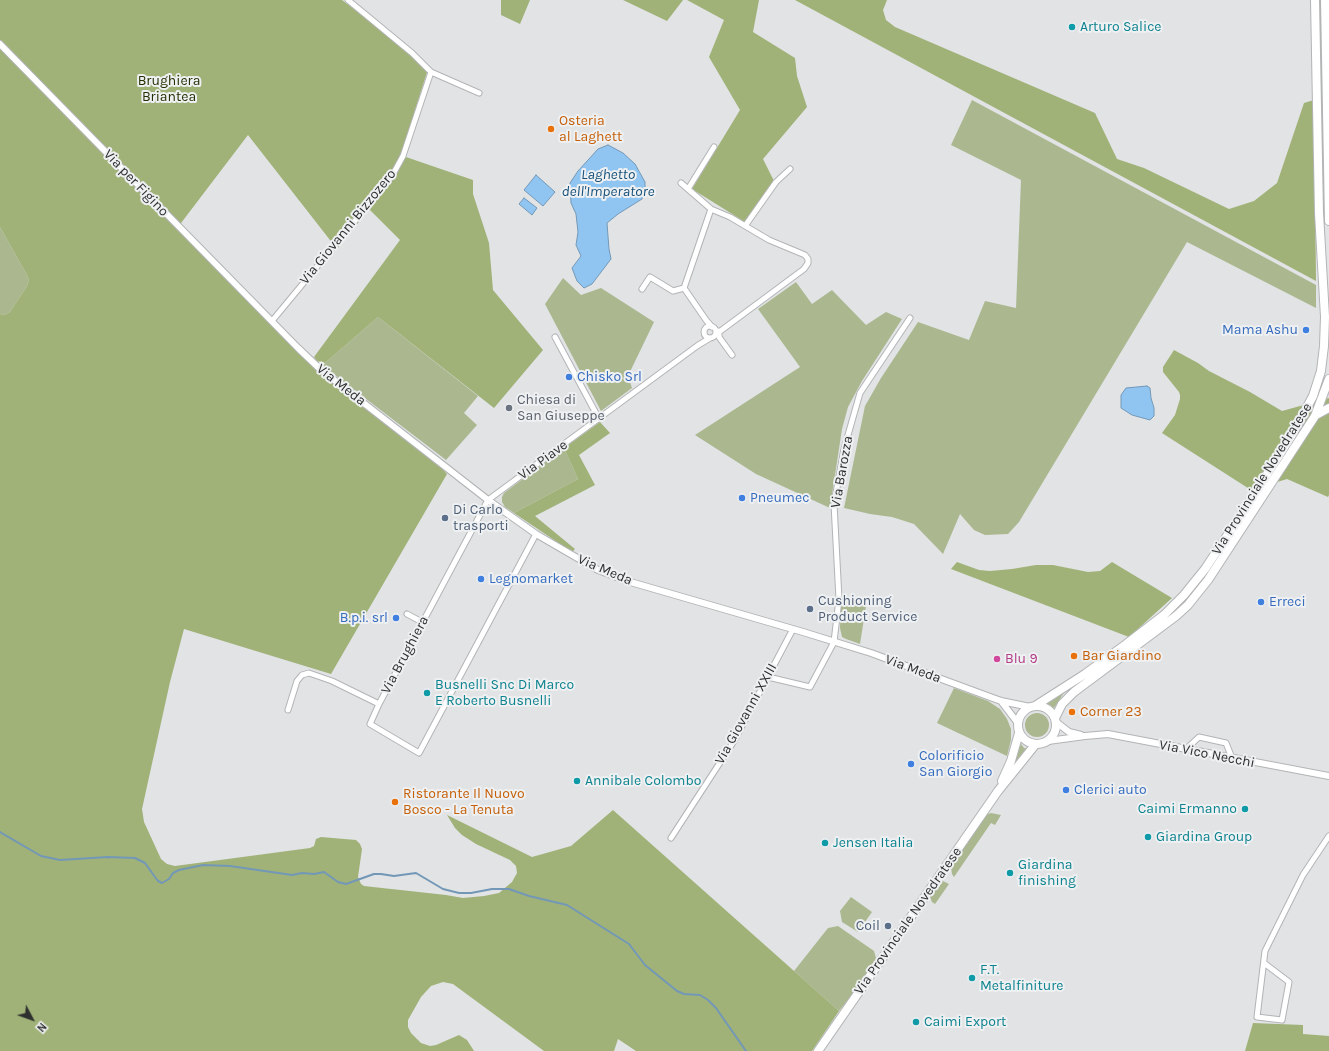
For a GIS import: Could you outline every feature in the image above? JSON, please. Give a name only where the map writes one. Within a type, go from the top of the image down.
[{"type":"main road","name":"Via Provinciale Novedratese","points":[[1032,706],[1085,674],[1125,645],[1164,614],[1184,595],[1206,569],[1254,495],[1293,433],[1313,396],[1321,371],[1326,317],[1319,212],[1315,0]]},
{"type":"main road","points":[[1325,0],[1329,221]]},
{"type":"main road","name":"Via Provinciale Novedratese","points":[[1055,720],[1062,704],[1074,692],[1161,628],[1188,605],[1212,574],[1315,416],[1329,379]]},
{"type":"main road","points":[[1315,416],[1329,408]]},
{"type":"main road","points":[[1032,706],[1047,709],[1055,720],[1054,734],[1044,744],[1035,745],[1027,742],[1018,733],[1018,722],[1022,713],[1032,706]]},
{"type":"main road","name":"Via Provinciale Novedratese","points":[[998,791],[1011,761],[1018,733]]},
{"type":"main road","name":"Via Provinciale Novedratese","points":[[818,1051],[998,791],[1035,745]]},
{"type":"street","points":[[348,0],[412,53],[431,72],[479,93]]},
{"type":"street","name":"Via per Figino","points":[[0,44],[272,321]]},
{"type":"street","name":"Via Giovanni Bizzozero","points":[[272,321],[392,176],[403,156],[431,72]]},
{"type":"street","points":[[688,189],[714,147]]},
{"type":"street","points":[[745,226],[776,182],[790,169]]},
{"type":"street","points":[[681,183],[711,209],[730,217],[769,240],[805,255],[808,259],[808,264],[804,269],[713,328],[704,330],[702,342]]},
{"type":"street","points":[[684,288],[711,209]]},
{"type":"street","points":[[642,288],[650,277],[673,291],[684,288]]},
{"type":"street","points":[[684,288],[732,354]]},
{"type":"street","name":"Via Barozza","points":[[834,642],[839,599],[834,504],[844,449],[860,393],[910,318]]},
{"type":"street","name":"Via Meda","points":[[272,321],[320,369],[488,500],[536,534],[598,570],[871,653],[1001,701],[1032,706]]},
{"type":"street","points":[[704,334],[706,337],[712,337],[716,331],[713,328]]},
{"type":"street","points":[[555,337],[599,419]]},
{"type":"street","name":"Via Piave","points":[[488,500],[702,342],[712,337]]},
{"type":"street","name":"Via Brughiera","points":[[288,710],[297,681],[302,676],[309,673],[332,681],[379,704],[488,500]]},
{"type":"street","points":[[379,704],[370,724],[419,753],[536,534]]},
{"type":"street","points":[[407,614],[422,622]]},
{"type":"street","name":"Via Giovanni XXIII","points":[[671,838],[734,741],[793,629]]},
{"type":"street","points":[[768,677],[809,689],[834,642]]},
{"type":"street","points":[[1001,701],[1018,722]]},
{"type":"street","name":"Via Vico Necchi","points":[[1055,720],[1069,732],[1085,736]]},
{"type":"street","name":"Via Vico Necchi","points":[[1048,741],[1108,734],[1186,750],[1327,775]]},
{"type":"street","points":[[1186,750],[1199,737],[1226,743],[1232,758]]},
{"type":"street","points":[[1264,962],[1289,982],[1282,1020],[1257,1016],[1265,951],[1303,875],[1329,836]]},
{"type":"green space","name":"Brughiera Briantea","points":[[0,0],[342,0],[429,66],[400,157],[403,156],[473,180],[473,194],[489,243],[493,290],[543,350],[494,408],[378,317],[325,363],[317,361],[314,357],[400,240],[369,209],[337,249],[248,135],[178,227],[0,44]]},
{"type":"green space","points":[[501,0],[530,0],[520,24],[501,15]]},
{"type":"green space","points":[[623,0],[683,0],[667,21]]},
{"type":"green space","points":[[687,0],[759,0],[753,32],[795,58],[797,76],[807,107],[763,159],[774,181],[745,222],[692,189],[740,110],[709,57],[724,20]]},
{"type":"green space","points":[[795,0],[887,0],[883,10],[886,20],[895,27],[1095,113],[1117,159],[1144,168],[1229,209],[1254,201],[1277,183],[1304,103],[1314,100],[1316,281]]},
{"type":"green space","points":[[0,47],[311,365],[439,465],[447,474],[331,674],[184,629],[170,682],[142,809],[144,822],[161,859],[167,864],[175,866],[310,848],[314,846],[316,839],[321,837],[356,840],[362,849],[358,877],[361,884],[364,886],[463,898],[484,896],[499,893],[512,882],[517,873],[516,866],[510,860],[476,844],[462,835],[455,828],[447,815],[532,857],[571,846],[613,810],[839,1011],[812,1051],[636,1051],[618,1039],[614,1051],[544,1051],[453,984],[443,982],[431,986],[421,997],[408,1020],[408,1027],[411,1033],[421,1043],[430,1046],[436,1045],[459,1035],[467,1040],[474,1051],[0,1051],[0,314],[4,315],[10,312],[27,286],[29,280],[0,227]]},
{"type":"green space","points":[[972,100],[1316,285],[1316,308],[1187,242],[1019,522],[1008,534],[985,535],[974,530],[960,514],[943,554],[914,524],[892,517],[844,508],[865,406],[881,378],[918,322],[969,340],[985,301],[1016,308],[1021,180],[951,145]]},
{"type":"green space","points":[[0,227],[29,280],[27,286],[10,312],[4,315],[0,314]]},
{"type":"green space","points":[[563,278],[581,295],[601,288],[654,322],[628,376],[632,388],[601,411],[545,304]]},
{"type":"green space","points":[[796,282],[812,304],[832,290],[866,325],[886,312],[902,319],[862,381],[848,407],[842,429],[830,508],[756,474],[695,435],[800,367],[758,309]]},
{"type":"green space","points":[[378,317],[478,396],[464,413],[477,425],[446,460],[323,366]]},
{"type":"green space","points":[[1174,350],[1282,411],[1329,398],[1328,497],[1287,479],[1251,490],[1162,433],[1175,415],[1180,399],[1179,392],[1163,372],[1163,367]]},
{"type":"green space","points":[[600,422],[610,433],[579,455],[595,485],[535,516],[575,549],[572,552],[514,513],[578,479],[564,448]]},
{"type":"green space","points":[[564,448],[578,479],[514,513],[505,507],[502,502],[504,493]]},
{"type":"green space","points":[[957,562],[979,570],[990,571],[1036,565],[1053,565],[1088,572],[1100,571],[1112,562],[1172,598],[1129,637],[951,569]]},
{"type":"green space","points":[[841,602],[866,606],[860,644],[842,637],[840,628]]},
{"type":"green space","points":[[954,688],[988,701],[1000,709],[1007,719],[1011,729],[1011,740],[1007,756],[937,723]]},
{"type":"green space","points":[[1065,691],[1054,708],[1046,703]]},
{"type":"green space","points":[[1037,713],[1046,716],[1049,725],[1046,734],[1037,737],[1028,734],[1025,725],[1028,716]]},
{"type":"green space","points":[[1021,744],[1024,748],[1029,749],[1008,775]]},
{"type":"green space","points":[[991,813],[1001,815],[995,825],[991,823],[954,877],[951,867],[986,815]]},
{"type":"green space","points":[[943,881],[949,884],[935,904],[932,902],[930,897]]},
{"type":"green space","points":[[851,897],[872,912],[858,932],[842,922],[840,911]]},
{"type":"green space","points":[[838,926],[874,951],[876,958],[872,967],[856,990],[839,1011],[794,971],[828,928]]},
{"type":"green space","points":[[1253,1023],[1303,1025],[1303,1034],[1329,1036],[1329,1051],[1245,1051]]},
{"type":"water","name":"Laghetto dell'Imperatore","points":[[608,145],[623,153],[635,164],[645,182],[645,189],[642,199],[618,214],[607,223],[611,259],[592,284],[584,288],[577,281],[572,268],[581,256],[576,245],[578,232],[576,214],[571,203],[570,183],[578,171],[598,149]]},
{"type":"water","points":[[536,175],[555,192],[543,206],[524,190]]},
{"type":"water","points":[[524,198],[537,208],[532,215],[519,204]]},
{"type":"water","points":[[1147,386],[1150,388],[1154,408],[1154,416],[1150,420],[1132,415],[1121,408],[1121,395],[1126,388]]},
{"type":"waterway","points":[[0,832],[41,856],[60,860],[108,857],[135,858],[145,863],[158,881],[162,883],[169,879],[173,873],[179,870],[203,865],[230,866],[292,875],[324,872],[338,882],[346,884],[374,874],[394,876],[416,873],[443,889],[459,893],[471,893],[492,889],[509,889],[529,896],[567,905],[629,944],[645,965],[677,991],[684,994],[700,995],[708,1000],[716,1008],[746,1051]]},
{"type":"place","name":"Arturo Salice","points":[[1072,27]]},
{"type":"place","name":"Osteria al Laghett","points":[[551,129]]},
{"type":"place","name":"Mama Ashu","points":[[1306,330]]},
{"type":"place","name":"Chisko Srl","points":[[569,377]]},
{"type":"place","name":"Chiesa di San Giuseppe","points":[[509,408]]},
{"type":"place","name":"Pneumec","points":[[742,498]]},
{"type":"place","name":"Di Carlo trasporti","points":[[445,518]]},
{"type":"place","name":"Legnomarket","points":[[481,579]]},
{"type":"place","name":"Erreci","points":[[1261,602]]},
{"type":"place","name":"Cushioning Product Service","points":[[810,609]]},
{"type":"place","name":"B.p.i. srl","points":[[396,618]]},
{"type":"place","name":"Bar Giardino","points":[[1074,656]]},
{"type":"place","name":"Blu 9","points":[[997,659]]},
{"type":"place","name":"Busnelli Snc Di Marco E Roberto Busnelli","points":[[427,693]]},
{"type":"place","name":"Corner 23","points":[[1072,712]]},
{"type":"place","name":"Colorificio San Giorgio","points":[[911,764]]},
{"type":"place","name":"Annibale Colombo","points":[[577,781]]},
{"type":"place","name":"Clerici auto","points":[[1066,790]]},
{"type":"place","name":"Ristorante Il Nuovo Bosco - La Tenuta","points":[[395,802]]},
{"type":"place","name":"Caimi Ermanno","points":[[1245,809]]},
{"type":"place","name":"Giardina Group","points":[[1148,837]]},
{"type":"place","name":"Jensen Italia","points":[[825,843]]},
{"type":"place","name":"Giardina finishing","points":[[1010,873]]},
{"type":"place","name":"Coil","points":[[888,926]]},
{"type":"place","name":"F.T. Metalfiniture","points":[[972,978]]},
{"type":"place","name":"Caimi Export","points":[[916,1022]]}]
